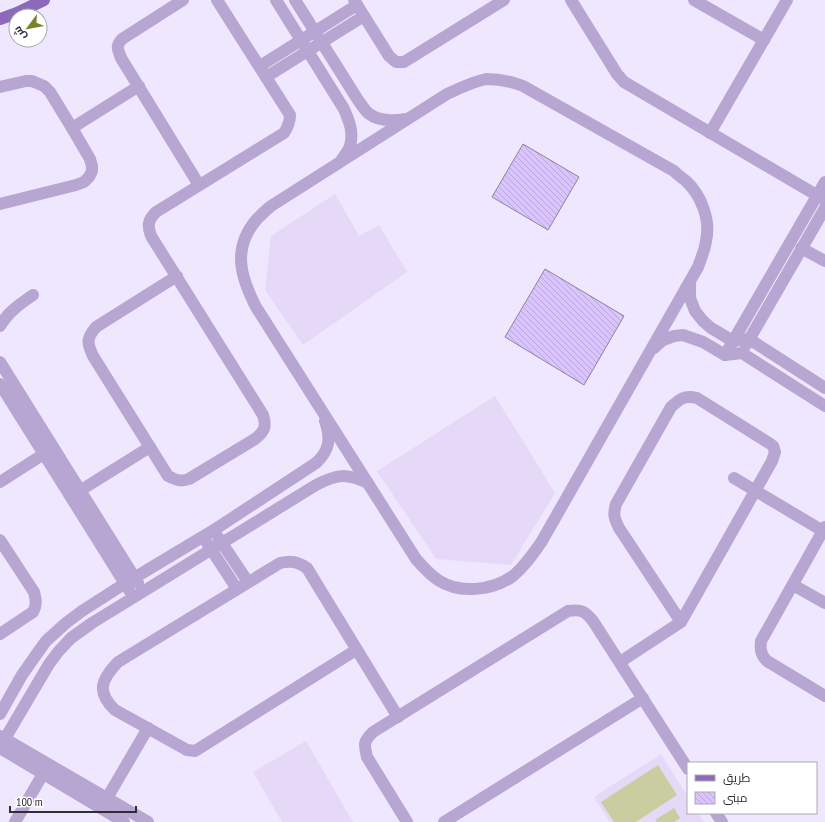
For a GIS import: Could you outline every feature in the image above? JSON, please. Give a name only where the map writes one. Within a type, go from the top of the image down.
[{"type":"main road","points":[[0,19],[17,13],[44,0]]},
{"type":"street","points":[[183,0],[122,39],[118,43],[118,50],[121,58],[199,185]]},
{"type":"street","points":[[176,276],[96,327],[90,335],[88,342],[93,356],[168,476],[179,481],[184,481],[255,439],[261,434],[266,422],[263,415],[151,236],[149,222],[156,212],[284,133],[290,122],[290,114],[217,0]]},
{"type":"street","points":[[276,0],[344,109],[350,122],[352,134],[350,147],[341,162]]},
{"type":"street","points":[[295,0],[358,100],[369,113],[387,120],[410,118]]},
{"type":"street","points":[[260,66],[315,32],[356,3],[389,56],[396,62],[404,62],[504,0]]},
{"type":"street","points":[[571,0],[617,74],[624,82],[821,197]]},
{"type":"street","points":[[694,0],[764,40]]},
{"type":"street","points":[[710,133],[787,0]]},
{"type":"street","points":[[266,77],[364,16]]},
{"type":"street","points":[[486,79],[509,80],[523,86],[674,171],[687,182],[694,191],[706,217],[707,239],[698,267],[542,541],[529,560],[513,576],[498,584],[484,588],[469,589],[454,587],[439,581],[428,573],[416,559],[256,307],[247,289],[243,274],[241,258],[243,245],[249,230],[271,206],[410,118],[447,94],[463,86],[486,79]]},
{"type":"street","points":[[0,87],[26,81],[32,81],[44,86],[50,92],[72,128],[90,159],[92,166],[89,177],[84,182],[0,204]]},
{"type":"street","points":[[72,128],[139,86]]},
{"type":"street","points":[[725,355],[821,197],[825,182]]},
{"type":"street","points":[[742,353],[825,208]]},
{"type":"street","points":[[802,248],[825,260]]},
{"type":"street","points":[[690,281],[690,298],[695,311],[711,328],[733,341],[749,339],[825,388]]},
{"type":"street","points":[[0,326],[5,318],[33,295]]},
{"type":"street","points":[[648,355],[663,340],[674,336],[683,335],[703,342],[725,355],[742,353],[825,406]]},
{"type":"street","points":[[0,362],[49,451],[138,594]]},
{"type":"street","points":[[0,384],[49,451]]},
{"type":"street","points":[[620,662],[681,622],[772,461],[775,452],[773,446],[769,443],[697,398],[689,396],[684,397],[671,407],[616,504],[614,511],[615,520],[619,528],[681,622]]},
{"type":"street","points":[[0,714],[22,675],[46,641],[66,622],[203,537],[316,463],[326,452],[328,441],[328,430],[322,410]]},
{"type":"street","points":[[76,494],[150,447]]},
{"type":"street","points":[[0,482],[49,451]]},
{"type":"street","points":[[141,820],[104,803],[1,742],[45,669],[71,638],[92,623],[328,478],[338,476],[355,477],[368,483]]},
{"type":"street","points":[[734,478],[824,529],[761,641],[760,648],[762,656],[767,662],[825,696]]},
{"type":"street","points":[[214,530],[248,582]]},
{"type":"street","points":[[203,537],[237,589]]},
{"type":"street","points":[[0,540],[34,592],[36,607],[33,612],[0,634]]},
{"type":"street","points":[[356,650],[195,751],[187,750],[115,710],[108,703],[102,687],[112,668],[118,662],[248,582],[280,563],[288,561],[302,564],[307,568],[398,717]]},
{"type":"street","points":[[793,585],[825,603]]},
{"type":"street","points":[[407,822],[367,757],[364,746],[367,738],[373,732],[568,611],[582,611],[593,621],[687,767]]},
{"type":"street","points":[[444,822],[643,698]]},
{"type":"street","points":[[104,803],[148,728]]},
{"type":"street","points":[[15,822],[46,769]]},
{"type":"street","points":[[104,803],[124,822]]},
{"type":"shaded area","points":[[335,194],[359,236],[379,225],[407,272],[303,345],[265,290],[271,236]]},
{"type":"shaded area","points":[[495,396],[555,493],[511,565],[436,559],[377,471]]},
{"type":"shaded area","points":[[306,741],[353,822],[282,822],[253,772]]},
{"type":"shaded area","points":[[661,754],[687,795],[687,814],[699,814],[704,822],[610,822],[594,797]]},
{"type":"green space","points":[[658,765],[677,795],[636,822],[614,822],[601,802]]},
{"type":"green space","points":[[674,808],[680,818],[674,822],[657,822],[655,820]]},
{"type":"building","points":[[523,144],[579,177],[548,230],[492,197]]},
{"type":"building","points":[[545,269],[624,316],[584,385],[505,337]]}]
